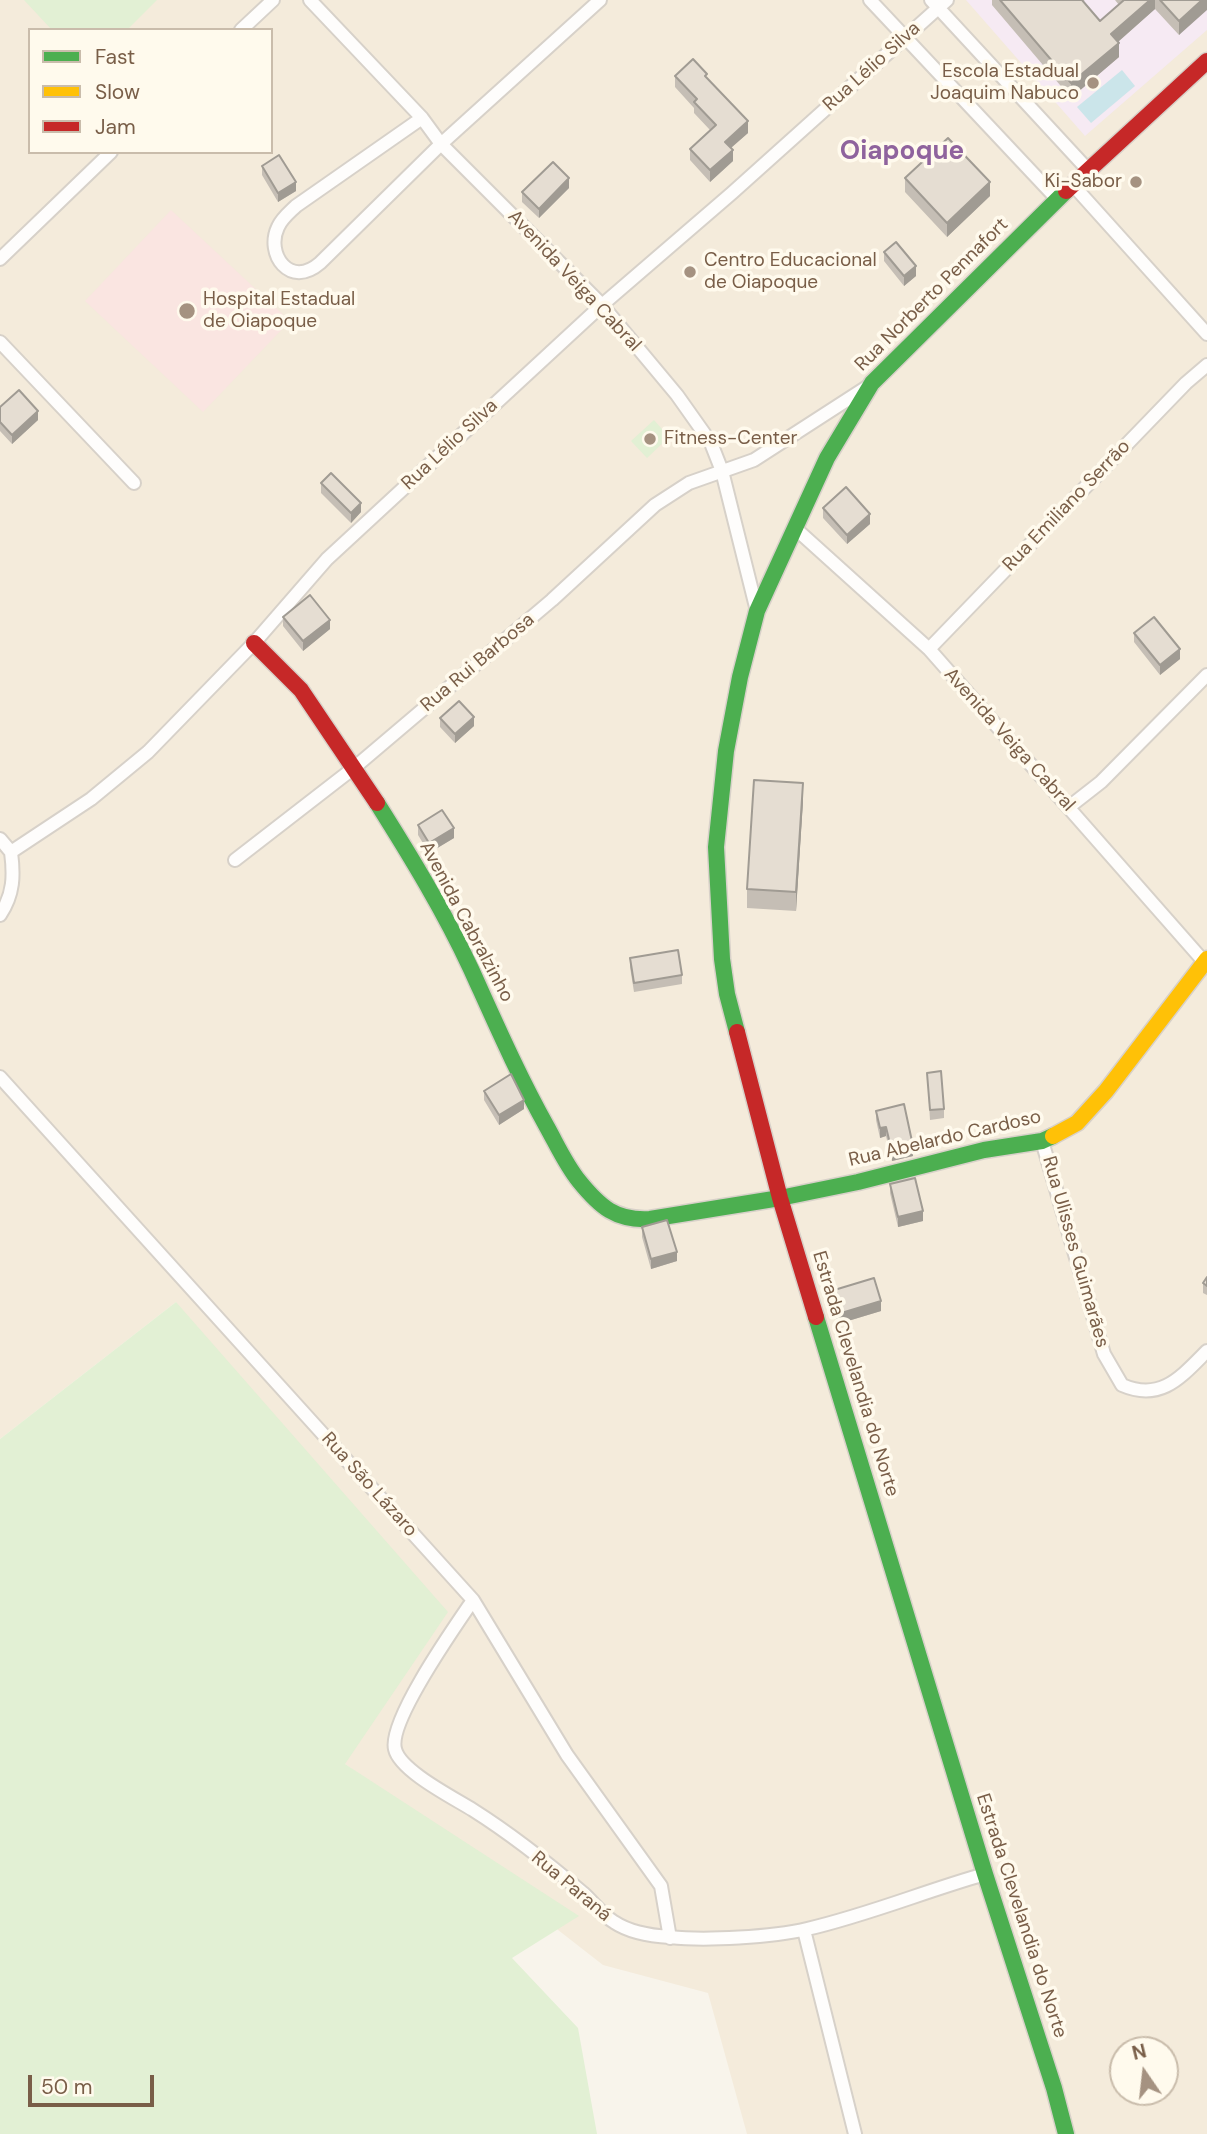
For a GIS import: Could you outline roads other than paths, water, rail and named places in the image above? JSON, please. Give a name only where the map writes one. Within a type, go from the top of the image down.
[{"type":"street","points":[[243,28],[273,0]]},
{"type":"street","name":"Avenida Veiga Cabral","points":[[310,0],[422,118],[441,144],[602,305],[697,422],[711,443],[722,471],[757,611]]},
{"type":"street","points":[[422,118],[296,206],[283,219],[277,228],[275,240],[282,263],[295,273],[306,273],[314,269],[441,144],[600,0]]},
{"type":"street","points":[[870,0],[1057,199]]},
{"type":"street","points":[[939,3],[1088,171]]},
{"type":"street","name":"Rua Lélio Silva","points":[[11,852],[110,785],[148,752],[254,643],[327,559],[602,305],[732,193],[939,3]]},
{"type":"street","name":"Rua Norberto Pennafort","points":[[757,611],[827,458],[872,383],[1057,199],[1207,61]]},
{"type":"street","points":[[0,259],[109,154]]},
{"type":"street","points":[[1073,185],[1207,334]]},
{"type":"street","points":[[0,342],[134,483]]},
{"type":"street","name":"Rua Emiliano Serrão","points":[[929,649],[1186,383],[1207,365]]},
{"type":"street","name":"Rua Rui Barbosa","points":[[235,860],[355,767],[552,600],[655,505],[690,483],[754,460],[872,383]]},
{"type":"street","name":"Avenida Veiga Cabral","points":[[796,529],[929,649],[1206,962]]},
{"type":"street","name":"Estrada Clevelandia do Norte","points":[[757,611],[740,677],[726,751],[716,847],[718,907],[727,994],[780,1198],[1066,2134]]},
{"type":"street","name":"Avenida Cabralzinho","points":[[254,643],[301,691],[355,767],[425,880],[469,965],[528,1093],[566,1162],[580,1182],[609,1210],[631,1220]]},
{"type":"street","points":[[1069,807],[1101,782],[1207,675]]},
{"type":"street","points":[[0,839],[11,852],[14,872],[12,890],[0,915]]},
{"type":"street","name":"Rua Abelardo Cardoso","points":[[631,1220],[780,1198],[858,1182],[984,1150],[1042,1141],[1077,1123],[1106,1091],[1206,962]]},
{"type":"street","name":"Rua São Lázaro","points":[[0,1077],[473,1600],[567,1755],[661,1886],[670,1938]]},
{"type":"street","name":"Rua Ulisses Guimarães","points":[[1042,1141],[1104,1354],[1122,1385],[1141,1391],[1162,1389],[1185,1373],[1207,1352]]},
{"type":"street","name":"Rua Paraná","points":[[473,1600],[418,1687],[395,1736],[395,1751],[433,1787],[474,1811],[586,1895],[601,1914],[617,1924],[670,1938],[743,1936],[804,1930],[850,1918],[985,1874]]},
{"type":"street","points":[[804,1930],[855,2134]]},
{"type":"water","points":[[1122,70],[1135,86],[1091,123],[1077,107]]},
{"type":"place","name":"Escola Estadual Joaquim Nabuco","points":[[1093,83]]},
{"type":"place","name":"Ki-Sabor","points":[[1136,182]]},
{"type":"place","name":"Centro Educacional de Oiapoque","points":[[690,272]]},
{"type":"place","name":"Hospital Estadual de Oiapoque","points":[[187,311]]},
{"type":"place","name":"Fitness-Center","points":[[650,439]]},
{"type":"district","name":"Oiapoque","points":[[902,152]]}]
